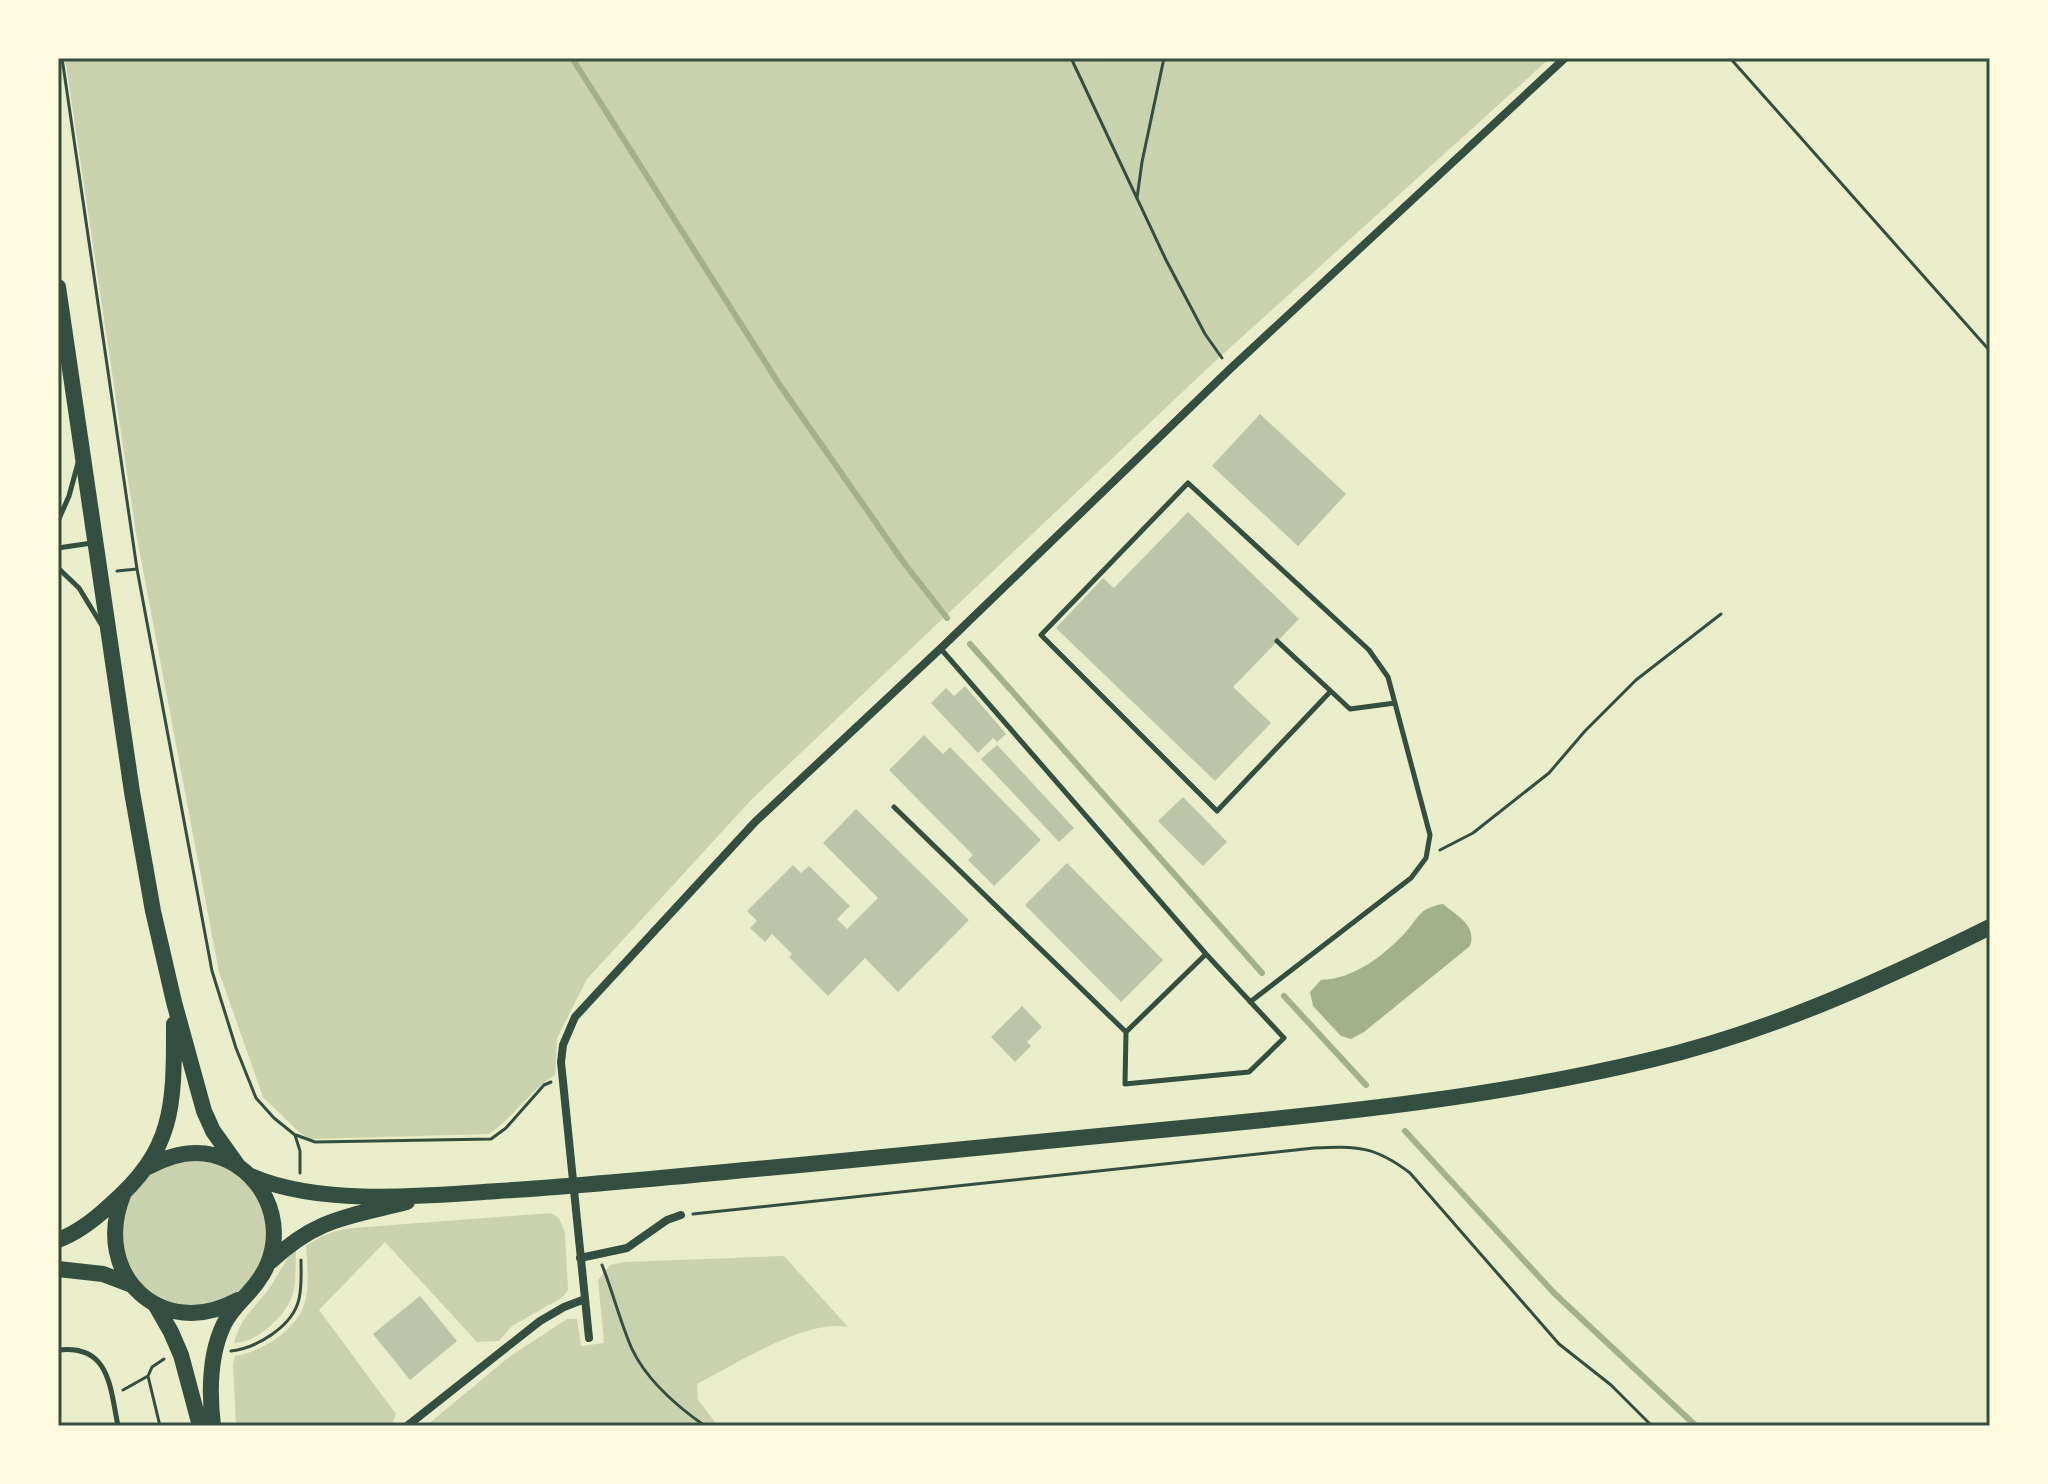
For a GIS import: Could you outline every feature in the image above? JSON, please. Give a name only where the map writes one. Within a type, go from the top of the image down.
[{"type":"main road","points":[[58,287],[153,911],[204,1111],[213,1131],[267,1200],[274,1226],[274,1245],[258,1283],[226,1307],[208,1312],[190,1314],[155,1304],[132,1285],[122,1269],[114,1241],[116,1212],[124,1194]]},
{"type":"main road","points":[[148,1167],[162,1159],[193,1153],[208,1154],[275,1186],[300,1191],[323,1195],[433,1195],[572,1186],[1318,1115],[1466,1096],[1567,1079],[1656,1059],[1721,1040],[1802,1011],[1929,957],[1990,927]]},
{"type":"main road","points":[[58,1240],[92,1221],[124,1194],[148,1167],[161,1143],[171,1109],[174,1002]]},
{"type":"main road","points":[[269,1263],[301,1235],[325,1222],[433,1195]]},
{"type":"main road","points":[[58,1269],[103,1274],[132,1285]]},
{"type":"main road","points":[[213,1426],[214,1353],[224,1322],[241,1298]]},
{"type":"main road","points":[[155,1304],[181,1355],[197,1422]]},
{"type":"street","points":[[589,1338],[562,1078],[563,1045],[575,1017],[755,822],[940,649],[1230,369],[1565,58]]},
{"type":"street","points":[[580,1258],[627,1248],[667,1220],[681,1215]]},
{"type":"street","points":[[407,1426],[540,1321],[585,1299]]},
{"type":"lane","points":[[58,521],[69,496],[83,446]]},
{"type":"lane","points":[[1250,1002],[1411,878],[1426,858],[1430,835],[1388,677],[1369,650],[1188,483],[1041,635],[1217,811],[1330,692]]},
{"type":"lane","points":[[58,548],[97,542]]},
{"type":"lane","points":[[58,568],[79,588],[92,607],[111,649]]},
{"type":"lane","points":[[1277,641],[1350,709],[1395,703]]},
{"type":"lane","points":[[940,649],[1206,954],[1284,1038],[1249,1072],[1125,1084],[1126,1032],[1206,954]]},
{"type":"lane","points":[[894,807],[1126,1032]]},
{"type":"lane","points":[[58,1350],[87,1351],[104,1366],[118,1426]]},
{"type":"path","points":[[62,58],[137,569],[212,971],[236,1048],[256,1098],[295,1135],[315,1142],[491,1139],[506,1128],[544,1085],[562,1078]]},
{"type":"path","points":[[1071,58],[1205,334],[1230,369]]},
{"type":"path","points":[[1137,198],[1164,58]]},
{"type":"path","points":[[1730,58],[1990,351]]},
{"type":"path","points":[[1426,858],[1473,833],[1549,773],[1585,731],[1636,680],[1721,614]]},
{"type":"path","points":[[295,1135],[300,1151],[300,1191]]},
{"type":"path","points":[[681,1215],[1314,1148],[1368,1148],[1390,1158],[1410,1173],[1559,1344],[1611,1385],[1652,1426]]},
{"type":"path","points":[[214,1353],[241,1350],[255,1344],[269,1336],[295,1310],[299,1297],[301,1235]]},
{"type":"path","points":[[598,1255],[631,1347],[640,1363],[688,1414],[705,1426]]},
{"type":"path","points":[[112,1396],[148,1376],[152,1367],[163,1359],[181,1355]]},
{"type":"path","points":[[148,1376],[160,1426]]},
{"type":"shaded area","points":[[65,58],[1550,58],[1210,366],[752,799],[587,979],[557,1038],[555,1075],[498,1127],[489,1134],[310,1139],[263,1097],[219,972],[136,533]]},
{"type":"shaded area","points":[[1443,904],[1468,927],[1471,932],[1470,946],[1364,1032],[1351,1039],[1341,1036],[1313,1006],[1310,992],[1321,980],[1344,976],[1377,958],[1404,934],[1420,914]]},
{"type":"shaded area","points":[[178,1157],[228,1163],[268,1208],[264,1269],[231,1303],[168,1307],[127,1273],[117,1221],[143,1175]]},
{"type":"shaded area","points":[[551,1213],[559,1218],[565,1233],[568,1290],[563,1297],[512,1326],[499,1341],[477,1342],[385,1242],[319,1310],[396,1414],[391,1426],[236,1426],[235,1356],[254,1351],[273,1340],[297,1318],[307,1295],[306,1246],[328,1234],[346,1229]]},
{"type":"shaded area","points":[[296,1247],[295,1283],[285,1309],[260,1334],[234,1343],[244,1319],[268,1290]]},
{"type":"shaded area","points":[[784,1256],[848,1327],[831,1326],[792,1336],[697,1384],[698,1400],[718,1426],[426,1426],[509,1357],[567,1319],[577,1319],[581,1346],[604,1343],[598,1280],[610,1265]]},
{"type":"building","points":[[1260,414],[1346,494],[1298,546],[1212,466]]},
{"type":"building","points":[[1188,512],[1299,619],[1233,687],[1271,723],[1215,781],[1056,628],[1103,578],[1114,588]]},
{"type":"building","points":[[965,686],[1006,734],[997,742],[993,738],[978,753],[931,703],[946,688],[954,696]]},
{"type":"building","points":[[924,735],[943,754],[950,747],[1041,840],[994,886],[968,860],[973,855],[889,770]]},
{"type":"building","points":[[997,745],[1074,828],[1059,842],[981,759]]},
{"type":"building","points":[[1183,797],[1227,842],[1203,866],[1158,821]]},
{"type":"building","points":[[856,809],[969,920],[898,992],[865,958],[828,996],[789,957],[792,954],[772,934],[765,942],[750,928],[757,921],[747,911],[793,865],[801,873],[809,866],[850,906],[837,919],[847,929],[878,898],[823,843]]},
{"type":"building","points":[[1067,863],[1163,960],[1121,1002],[1025,905]]},
{"type":"building","points":[[1022,1006],[1042,1027],[1027,1042],[1031,1046],[1015,1062],[991,1037]]},
{"type":"building","points":[[420,1296],[457,1341],[410,1380],[373,1334]]},
{"type":"waterway","points":[[572,58],[779,384],[904,563],[947,618]]},
{"type":"waterway","points":[[970,644],[1262,973]]},
{"type":"waterway","points":[[1284,996],[1366,1085]]},
{"type":"waterway","points":[[1405,1131],[1554,1293],[1696,1426]]}]
